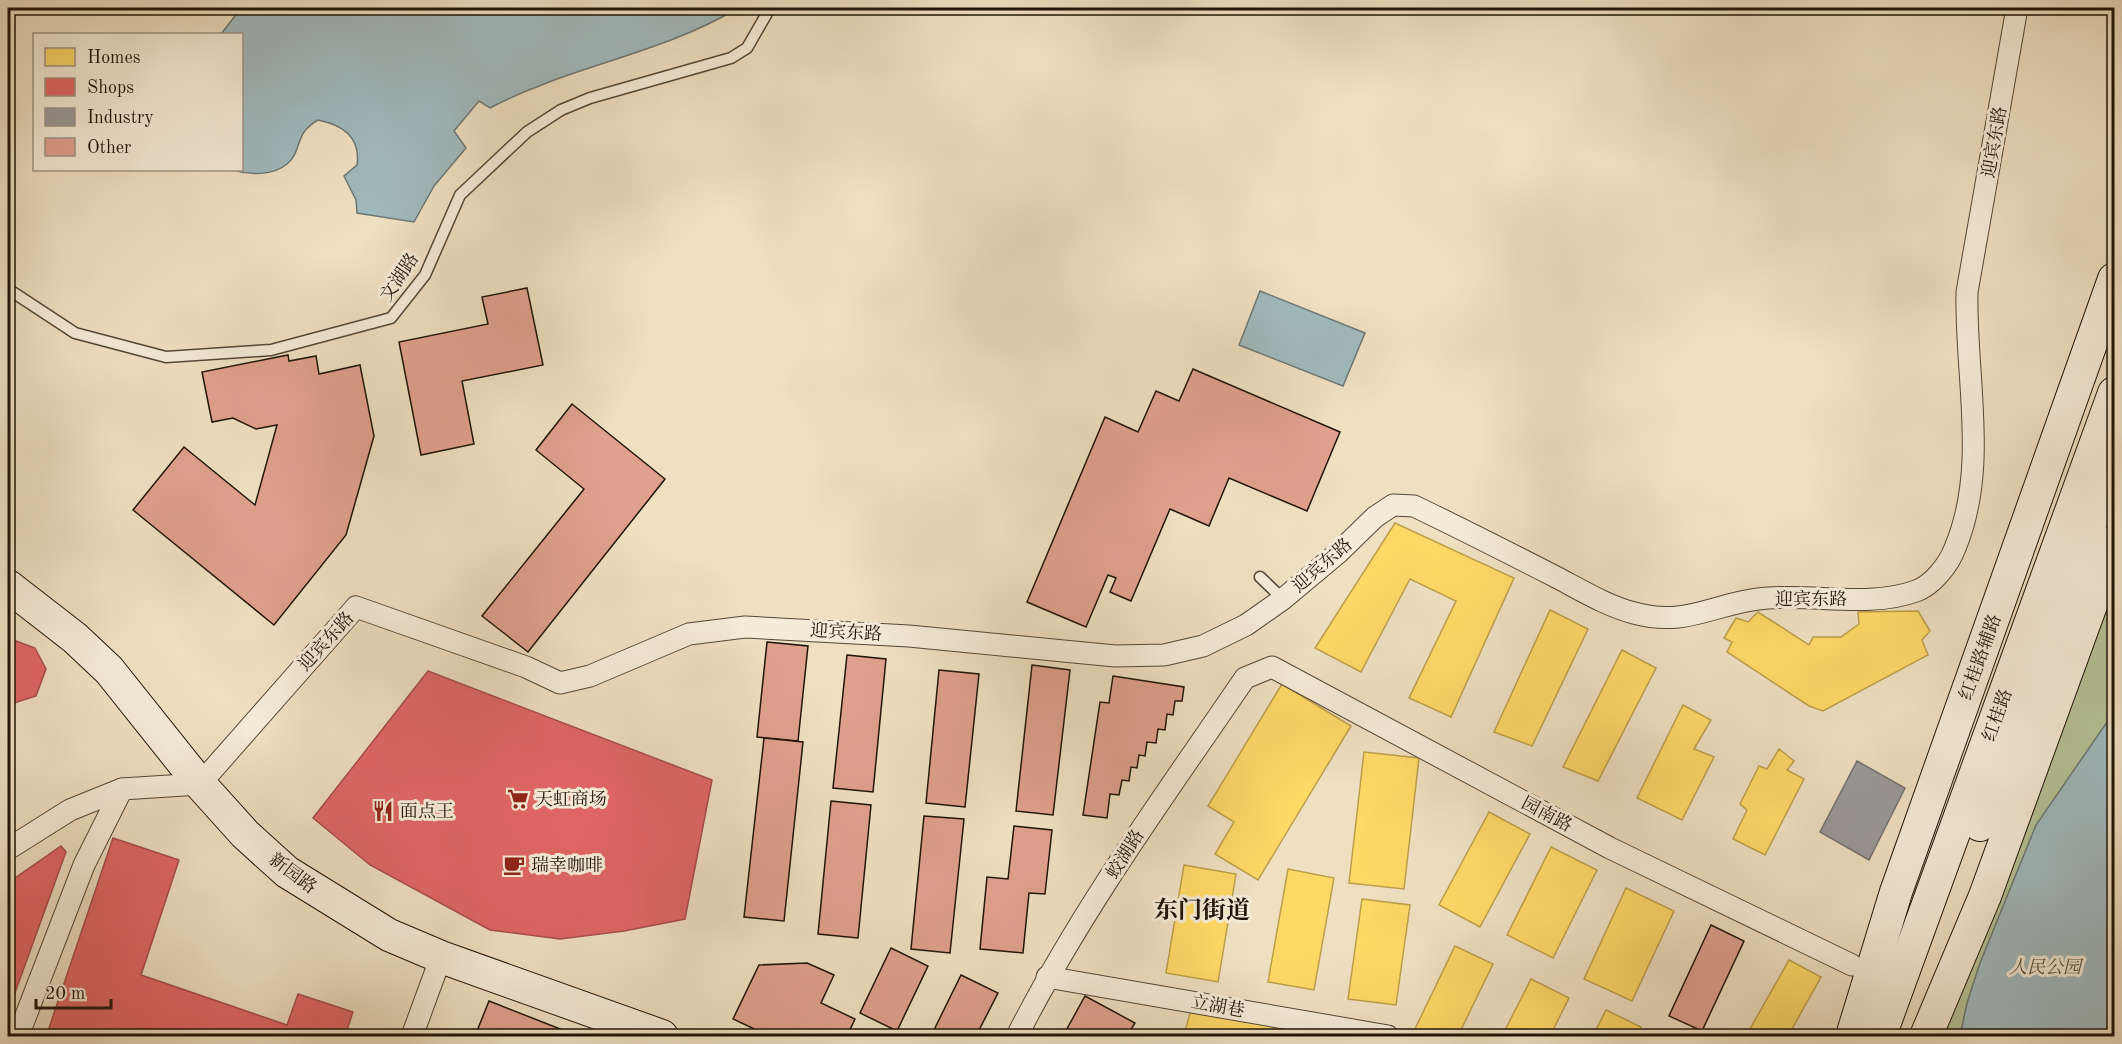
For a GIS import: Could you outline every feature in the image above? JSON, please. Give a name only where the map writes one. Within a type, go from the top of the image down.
[{"type":"main road","name":"红桂路辅路","points":[[1862,1034],[1896,892],[2115,279]]},
{"type":"main road","name":"红桂路","points":[[1862,1034],[2115,393]]},
{"type":"main road","name":"红桂路","points":[[1900,1036],[2115,460]]},
{"type":"main road","points":[[1926,1036],[1985,896],[2115,542]]},
{"type":"main road","name":"新园路","points":[[8,586],[75,638],[110,670],[200,784],[245,834],[287,872],[389,935],[441,957],[662,1036]]},
{"type":"street","name":"迎宾东路","points":[[200,784],[356,607],[560,682],[590,676],[689,634],[745,627],[909,636],[1115,656],[1164,655],[1203,646],[1246,625],[1283,599],[1338,553],[1375,517],[1393,505],[1414,506],[1616,608],[1666,620],[1699,615],[1759,598],[1861,599],[1899,595],[1919,590],[1941,572],[1955,549],[1966,513],[1974,452],[1966,327],[1967,292],[2017,8]]},
{"type":"street","name":"园南路","points":[[1245,678],[1272,667],[1610,848],[1852,965]]},
{"type":"street","name":"蛟湖路","points":[[1017,1036],[1047,977],[1143,825],[1245,678]]},
{"type":"street","points":[[8,849],[69,810],[122,789],[200,784]]},
{"type":"street","points":[[18,1036],[84,865],[122,789]]},
{"type":"street","points":[[412,1036],[441,957]]},
{"type":"street","name":"立湖巷","points":[[1047,977],[1388,1036]]},
{"type":"lane","name":"文湖路","points":[[8,289],[75,333],[166,357],[271,350],[391,318],[425,274],[460,195],[527,132],[561,110],[590,98],[731,58],[747,48],[770,8]]},
{"type":"lane","points":[[1260,577],[1283,599]]},
{"type":"green space","name":"人民公园","points":[[2114,586],[2114,1036],[1942,1036],[2011,870]]},
{"type":"water","points":[[241,8],[738,8],[678,37],[551,81],[490,108],[479,101],[454,131],[466,148],[434,186],[414,222],[357,213],[356,200],[344,176],[357,165],[356,147],[348,134],[327,122],[318,120],[310,125],[301,137],[292,159],[281,168],[261,173],[237,171],[243,171],[243,33],[222,33]]},
{"type":"water","points":[[1260,291],[1365,333],[1343,386],[1239,345]]},
{"type":"water","name":"人民公园","points":[[2114,712],[2114,1036],[1960,1036],[1967,1003],[1980,963],[2036,825]]},
{"type":"building: Homes","points":[[1395,523],[1514,578],[1451,717],[1409,698],[1456,601],[1410,579],[1361,672],[1315,648]]},
{"type":"building: Homes","points":[[1550,610],[1588,629],[1532,746],[1494,732]]},
{"type":"building: Homes","points":[[1918,611],[1930,631],[1922,640],[1928,655],[1823,711],[1809,706],[1727,652],[1732,642],[1724,638],[1736,618],[1748,622],[1758,612],[1809,645],[1813,637],[1841,637],[1859,624],[1858,612]]},
{"type":"building: Homes","points":[[1622,650],[1656,668],[1598,781],[1563,767]]},
{"type":"building: Homes","points":[[1282,684],[1351,726],[1258,880],[1215,854],[1234,822],[1208,806]]},
{"type":"building: Homes","points":[[1683,705],[1711,720],[1694,749],[1714,757],[1682,820],[1637,798]]},
{"type":"building: Homes","points":[[1779,749],[1794,761],[1787,770],[1804,779],[1765,855],[1733,839],[1747,810],[1740,804],[1759,766],[1767,769]]},
{"type":"building: Homes","points":[[1364,752],[1419,758],[1404,889],[1349,883]]},
{"type":"building: Homes","points":[[1489,812],[1530,834],[1480,927],[1439,905]]},
{"type":"building: Homes","points":[[1551,847],[1597,870],[1553,958],[1507,935]]},
{"type":"building: Homes","points":[[1184,865],[1236,874],[1218,982],[1166,973]]},
{"type":"building: Homes","points":[[1288,869],[1334,878],[1314,990],[1268,982]]},
{"type":"building: Homes","points":[[1626,888],[1674,911],[1632,1001],[1584,979]]},
{"type":"building: Homes","points":[[1362,899],[1410,905],[1396,1005],[1348,999]]},
{"type":"building: Homes","points":[[1455,946],[1493,964],[1458,1036],[1425,1036],[1414,1031]]},
{"type":"building: Homes","points":[[1789,960],[1821,977],[1788,1036],[1746,1036]]},
{"type":"building: Homes","points":[[1531,979],[1569,998],[1550,1036],[1502,1036]]},
{"type":"building: Homes","points":[[1192,1005],[1274,1026],[1271,1036],[1184,1036]]},
{"type":"building: Homes","points":[[1606,1010],[1641,1027],[1636,1036],[1593,1036]]},
{"type":"building: Shops","points":[[8,638],[35,648],[46,669],[36,696],[8,705]]},
{"type":"building: Shops","name":"天虹商场","points":[[428,671],[712,780],[685,919],[624,931],[560,939],[490,930],[370,865],[313,818]]},
{"type":"building: Shops","points":[[113,838],[179,860],[141,975],[287,1025],[298,994],[353,1012],[345,1036],[74,1036],[49,1028]]},
{"type":"building: Shops","points":[[61,846],[66,852],[8,1012],[8,883]]},
{"type":"building: Industry","points":[[1857,761],[1905,788],[1869,860],[1820,832]]},
{"type":"building: Other","points":[[527,288],[543,365],[462,381],[474,444],[421,455],[399,342],[488,324],[482,297]]},
{"type":"building: Other","points":[[288,355],[289,361],[316,356],[319,374],[360,365],[374,436],[346,535],[274,625],[133,510],[184,447],[255,505],[277,425],[256,429],[233,418],[212,422],[202,372]]},
{"type":"building: Other","points":[[1193,369],[1340,432],[1307,511],[1229,478],[1209,526],[1170,509],[1131,601],[1110,592],[1116,578],[1108,575],[1086,627],[1027,602],[1105,417],[1138,432],[1156,391],[1179,401]]},
{"type":"building: Other","points":[[572,404],[665,479],[528,652],[482,616],[584,489],[536,450]]},
{"type":"building: Other","points":[[767,642],[808,646],[798,741],[757,737]]},
{"type":"building: Other","points":[[847,655],[886,659],[873,792],[833,788]]},
{"type":"building: Other","points":[[1032,665],[1070,670],[1053,815],[1016,811]]},
{"type":"building: Other","points":[[939,670],[979,674],[965,807],[926,803]]},
{"type":"building: Other","points":[[1113,676],[1184,687],[1182,701],[1175,701],[1173,715],[1167,714],[1165,730],[1158,729],[1156,743],[1147,742],[1145,756],[1139,755],[1137,768],[1131,767],[1129,781],[1122,780],[1119,795],[1110,794],[1107,818],[1083,815],[1100,702],[1109,703]]},
{"type":"building: Other","points":[[764,738],[803,742],[784,921],[744,917]]},
{"type":"building: Other","points":[[831,801],[871,805],[858,938],[818,934]]},
{"type":"building: Other","points":[[924,816],[964,819],[950,953],[911,949]]},
{"type":"building: Other","points":[[1014,826],[1052,830],[1045,894],[1029,893],[1023,953],[980,949],[987,877],[1008,879]]},
{"type":"building: Other","points":[[1711,925],[1744,941],[1702,1031],[1669,1016]]},
{"type":"building: Other","points":[[891,948],[928,966],[897,1031],[860,1013]]},
{"type":"building: Other","points":[[807,963],[834,975],[821,1003],[855,1019],[848,1034],[852,1036],[769,1036],[733,1019],[759,965]]},
{"type":"building: Other","points":[[961,975],[998,993],[976,1036],[931,1036]]},
{"type":"building: Other","points":[[1085,996],[1135,1023],[1127,1036],[1063,1036]]},
{"type":"building: Other","points":[[489,1001],[578,1036],[475,1036]]},
{"type":"place","name":"天虹商场","points":[[518,799]]},
{"type":"place","name":"面点王","points":[[383,811]]},
{"type":"place","name":"瑞幸咖啡","points":[[514,865]]},
{"type":"district","name":"东门街道","points":[[1202,910]]}]
